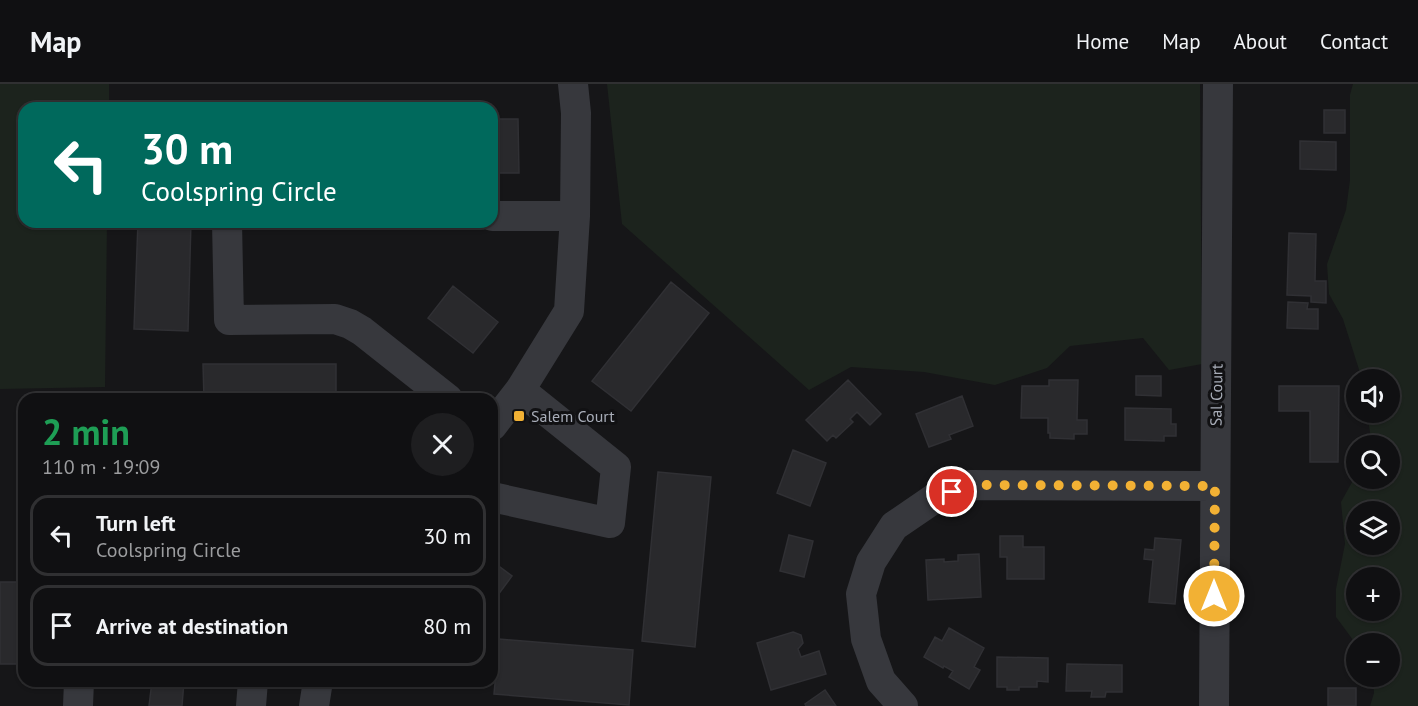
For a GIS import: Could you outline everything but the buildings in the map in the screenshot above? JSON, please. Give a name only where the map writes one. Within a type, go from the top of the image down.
[{"type":"street","points":[[498,418],[520,390],[569,311],[575,216],[576,113],[573,84]]},
{"type":"street","name":"Sal Court","points":[[1214,706],[1218,84]]},
{"type":"street","points":[[498,216],[575,216]]},
{"type":"street","points":[[227,228],[229,320],[335,319],[350,324],[440,393]]},
{"type":"street","points":[[498,499],[610,523],[616,467],[520,390]]},
{"type":"street","points":[[903,706],[881,681],[866,639],[861,594],[871,562],[894,526],[935,498],[970,485],[1215,486]]},
{"type":"street","points":[[78,706],[79,687]]},
{"type":"street","points":[[251,706],[253,687]]},
{"type":"street","points":[[314,706],[317,687]]},
{"type":"shaded area","points":[[0,84],[109,84],[109,102],[18,102],[18,228],[107,228],[105,387],[0,389]]},
{"type":"shaded area","points":[[607,84],[1200,84],[1202,364],[1169,370],[1143,338],[1070,346],[1047,368],[995,385],[924,372],[851,367],[809,390],[622,224]]},
{"type":"shaded area","points":[[1353,84],[1418,84],[1418,706],[1370,706],[1374,687],[1400,687],[1400,633],[1348,633],[1336,617],[1336,589],[1345,544],[1341,502],[1348,489],[1400,489],[1400,435],[1370,435],[1369,423],[1400,423],[1400,369],[1359,369],[1343,319],[1329,294],[1327,264],[1346,210],[1350,180],[1350,95]]},
{"type":"place","name":"Salem Court","points":[[519,416]]},
{"type":"route","points":[[952,492],[970,485],[1215,486],[1214,596]]}]
